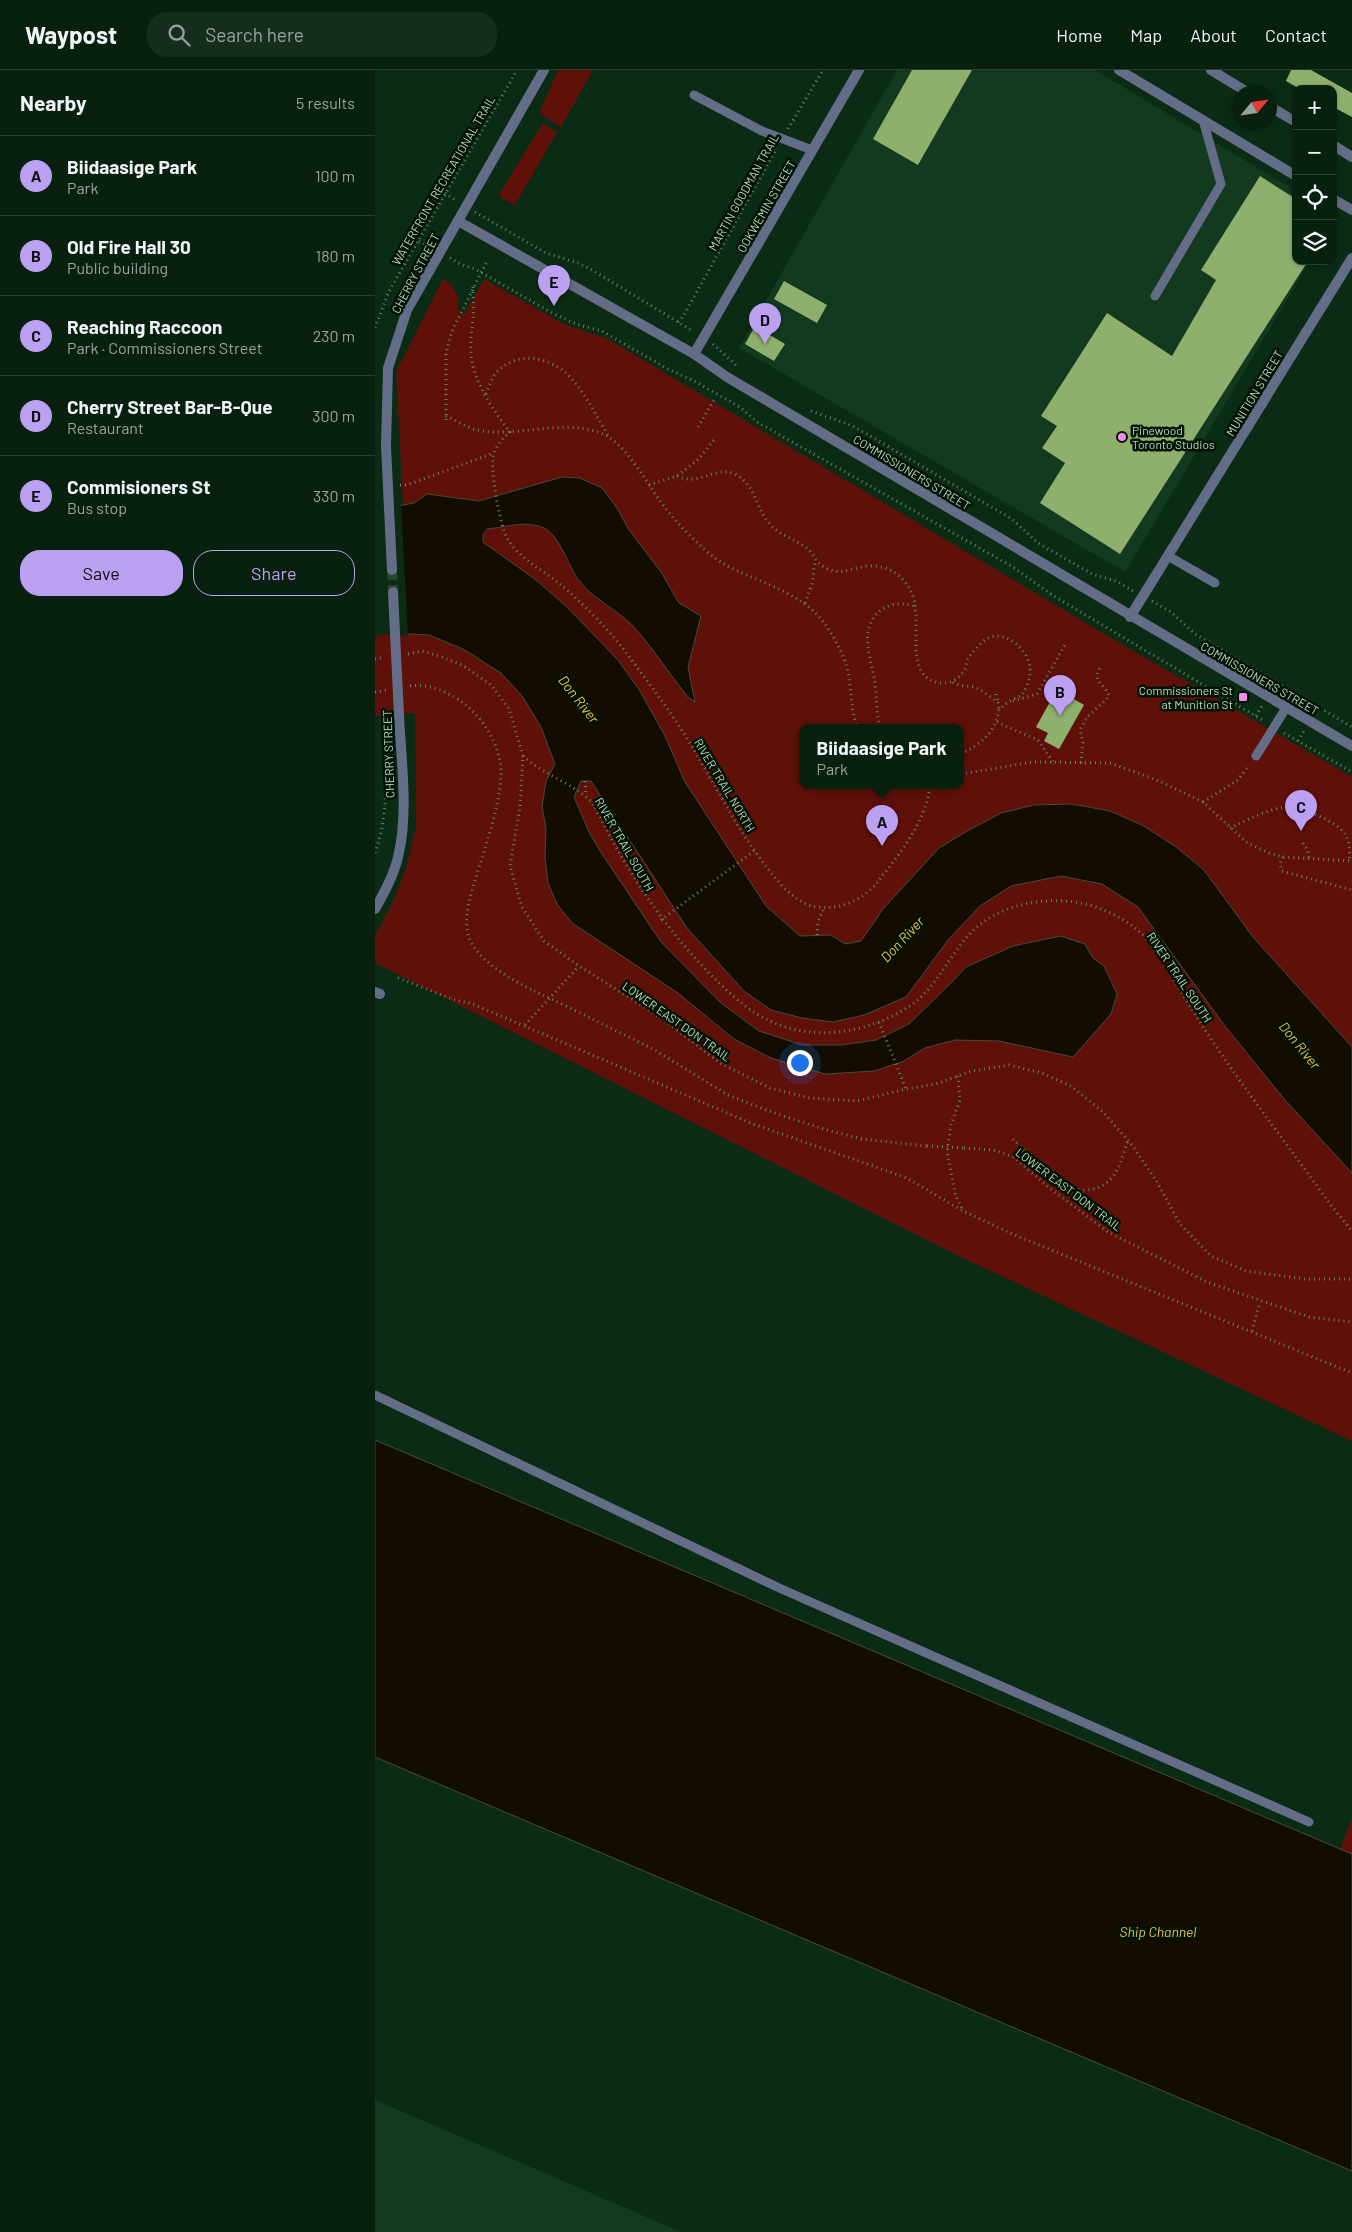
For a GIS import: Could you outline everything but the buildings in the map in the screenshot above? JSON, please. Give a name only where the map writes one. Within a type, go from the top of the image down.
[{"type":"street","name":"CHERRY STREET","points":[[392,570],[386,446],[388,368],[407,310],[544,70]]},
{"type":"street","name":"OOKWEMIN STREET","points":[[694,354],[859,70]]},
{"type":"street","points":[[1119,70],[1294,175]]},
{"type":"street","points":[[1211,70],[1236,85]]},
{"type":"street","points":[[1277,111],[1292,120]]},
{"type":"street","points":[[1337,148],[1352,157]]},
{"type":"street","points":[[1337,201],[1352,210]]},
{"type":"street","name":"COMMISSIONERS STREET","points":[[458,221],[694,354],[727,377],[1130,617],[1352,746]]},
{"type":"street","name":"MUNITION STREET","points":[[1130,617],[1352,258]]},
{"type":"street","name":"CHERRY STREET","points":[[375,909],[398,857],[402,830],[393,592]]},
{"type":"lane","points":[[694,95],[782,140],[812,150]]},
{"type":"lane","points":[[1155,296],[1221,184],[1203,120]]},
{"type":"lane","points":[[1168,556],[1215,583]]},
{"type":"lane","points":[[1256,756],[1286,708]]},
{"type":"lane","points":[[375,1395],[777,1586],[1309,1822]]},
{"type":"path","name":"WATERFRONT RECREATIONAL TRAIL","points":[[375,328],[388,293],[517,70]]},
{"type":"path","name":"MARTIN GOODMAN TRAIL","points":[[466,207],[545,253],[578,263],[592,270],[678,322],[689,308],[823,70]]},
{"type":"path","points":[[445,194],[466,207]]},
{"type":"path","points":[[419,241],[440,251],[460,264],[481,272],[554,314],[575,324],[603,331],[668,369],[725,398],[740,407],[757,422],[1013,567],[1052,595],[1352,772]]},
{"type":"path","points":[[486,263],[452,331],[446,353],[446,418],[475,430],[510,432],[545,427],[579,428],[599,432],[610,439],[631,459],[682,528],[706,551],[736,572],[767,583],[805,604],[823,622],[835,639],[846,664],[852,710],[856,724]]},
{"type":"path","points":[[473,287],[470,346],[472,362],[476,377],[510,432]]},
{"type":"path","points":[[486,395],[496,373],[507,364],[524,358],[536,358],[554,365],[569,376],[583,393],[610,439]]},
{"type":"path","points":[[698,426],[715,398]]},
{"type":"path","points":[[808,409],[853,426],[1012,519],[1038,543],[1092,574],[1116,581],[1171,612],[1195,634],[1352,727]]},
{"type":"path","points":[[391,484],[407,485],[493,453],[502,439],[510,432]]},
{"type":"path","points":[[649,485],[677,476],[699,459],[716,437]]},
{"type":"path","name":"RIVER TRAIL NORTH","points":[[493,453],[495,489],[504,531],[513,546],[522,556],[561,585],[618,642],[652,686],[686,737],[754,851],[784,888],[802,902],[823,908],[849,904],[874,886],[897,856],[924,811],[929,789]]},
{"type":"path","points":[[677,476],[687,481],[724,472],[741,477],[753,491],[761,512],[770,525],[811,551],[816,562],[835,573],[872,566],[898,573],[913,594],[917,613],[916,661],[923,674],[933,682],[944,684],[953,682],[964,671],[967,660],[985,640],[999,636],[1006,638],[1023,651],[1031,673],[1022,695],[1008,702],[999,710]]},
{"type":"path","points":[[805,604],[813,581],[816,562]]},
{"type":"path","points":[[879,724],[875,710],[875,683],[867,645],[869,628],[881,610],[891,604],[913,606],[917,613]]},
{"type":"path","points":[[1008,702],[1023,700],[1037,694],[1066,643]]},
{"type":"path","name":"LOWER EAST DON TRAIL","points":[[403,654],[422,651],[465,666],[491,685],[509,710],[523,756],[520,807],[510,866],[522,907],[544,941],[579,966],[660,1017],[720,1063],[770,1088],[810,1098],[857,1101],[906,1089],[937,1084],[972,1071],[1009,1065],[1042,1073],[1071,1086],[1103,1112],[1128,1141],[1157,1182],[1180,1224],[1211,1256],[1246,1271],[1305,1279],[1352,1279]]},
{"type":"path","points":[[375,659],[394,656]]},
{"type":"path","points":[[1081,763],[1083,743],[1080,730],[1087,717],[1109,696],[1108,692],[1097,682],[1097,673],[1102,665]]},
{"type":"path","points":[[953,682],[960,686],[975,687],[998,703]]},
{"type":"path","name":"LOWER EAST DON TRAIL","points":[[401,688],[419,685],[454,695],[478,716],[498,750],[501,777],[489,834],[468,906],[467,930],[474,947],[504,976],[653,1049],[728,1095],[777,1114],[862,1139],[927,1146],[993,1150],[1014,1156],[1047,1186],[1108,1232],[1207,1282],[1260,1302],[1309,1317],[1352,1322]]},
{"type":"path","points":[[375,692],[393,689]]},
{"type":"path","points":[[964,752],[979,745],[992,731],[997,722],[999,710],[996,694]]},
{"type":"path","points":[[997,722],[1038,740],[1054,762]]},
{"type":"path","points":[[375,853],[379,844],[386,792],[385,726]]},
{"type":"path","name":"RIVER TRAIL SOUTH","points":[[523,756],[536,768],[587,796],[594,805],[631,876],[661,920],[725,989],[771,1022],[821,1033],[846,1032],[880,1024],[915,1002],[941,974],[967,936],[994,916],[1028,902],[1061,900],[1103,909],[1123,919],[1141,933],[1161,960],[1217,1047],[1329,1204],[1352,1231]]},
{"type":"path","points":[[1203,802],[1238,780],[1256,756]]},
{"type":"path","points":[[964,774],[1033,762],[1110,763],[1157,780],[1203,802],[1230,828],[1246,842],[1283,857],[1351,861],[1350,846],[1344,833],[1333,824],[1308,812],[1283,808],[1262,813],[1230,828]]},
{"type":"path","points":[[585,781],[587,796]]},
{"type":"path","points":[[1303,843],[1308,851],[1309,858]]},
{"type":"path","points":[[661,920],[754,851]]},
{"type":"path","points":[[1283,857],[1280,864],[1282,871],[1352,890]]},
{"type":"path","points":[[817,935],[818,922],[823,908]]},
{"type":"path","points":[[525,1025],[579,966]]},
{"type":"path","points":[[397,978],[455,1000],[473,1004],[525,1025],[753,1124],[907,1178],[963,1211],[1017,1236],[1352,1373]]},
{"type":"path","points":[[880,1024],[906,1089]]},
{"type":"path","points":[[958,1076],[960,1100],[951,1125],[947,1152],[957,1197],[963,1211]]},
{"type":"path","points":[[1013,1140],[1060,1181],[1073,1189],[1089,1190],[1102,1186],[1114,1175],[1128,1141]]},
{"type":"path","points":[[1014,1156],[1024,1150]]},
{"type":"path","points":[[1252,1331],[1260,1302]]},
{"type":"shaded area","points":[[558,70],[593,70],[561,127],[539,113]]},
{"type":"shaded area","points":[[897,70],[1095,70],[1292,189],[1292,265],[1308,265],[1125,572],[739,348]]},
{"type":"shaded area","points":[[543,123],[557,132],[515,205],[501,198],[500,193]]},
{"type":"shaded area","points":[[443,279],[451,285],[456,293],[459,301],[458,311],[464,315],[484,279],[564,324],[608,339],[1113,639],[1352,777],[1352,1441],[963,1258],[375,963],[375,936],[393,902],[407,865],[416,827],[415,713],[375,716],[375,636],[410,632],[396,372]]},
{"type":"shaded area","points":[[1352,1818],[1352,1854],[1340,1849]]},
{"type":"shaded area","points":[[375,2100],[681,2232],[375,2232]]},
{"type":"water","name":"Don River","points":[[562,477],[580,478],[602,488],[617,508],[629,530],[661,572],[679,603],[701,616],[688,667],[695,702],[688,697],[632,625],[583,585],[577,578],[559,543],[544,528],[530,524],[487,529],[483,535],[483,542],[536,580],[566,606],[618,660],[640,691],[665,736],[685,782],[766,906],[800,936],[831,935],[845,944],[861,941],[883,909],[939,848],[1001,813],[1034,805],[1072,804],[1110,811],[1142,825],[1175,846],[1204,870],[1253,937],[1352,1047],[1352,1173],[1285,1100],[1225,1026],[1138,907],[1102,884],[1061,876],[1011,886],[980,906],[948,940],[906,997],[864,1015],[833,1022],[802,1018],[771,1010],[744,991],[687,928],[591,781],[581,781],[574,797],[589,832],[602,854],[661,942],[721,1003],[759,1031],[802,1045],[842,1045],[876,1040],[909,1024],[966,967],[1013,946],[1061,936],[1085,944],[1093,958],[1104,966],[1117,994],[1111,1014],[1073,1057],[999,1041],[955,1040],[925,1048],[902,1062],[874,1071],[825,1074],[771,1058],[734,1039],[678,993],[572,923],[557,904],[548,883],[545,858],[546,828],[542,807],[546,781],[555,764],[541,727],[523,697],[501,673],[463,649],[429,635],[375,632],[375,510],[414,503],[427,494],[479,501]]},
{"type":"water","name":"Ship Channel","points":[[375,1440],[1352,1854],[1352,2171],[375,1757]]},
{"type":"pier","points":[[401,503],[408,636],[375,634],[375,508]]},
{"type":"tunnel","points":[[392,570],[393,592]]},
{"type":"place","name":"Commisioners St","points":[[554,306]]},
{"type":"place","name":"Cherry Street Bar-B-Que","points":[[765,344]]},
{"type":"place","name":"Pinewood Toronto Studios","points":[[1122,437]]},
{"type":"place","name":"Commissioners St at Munition St","points":[[1243,697]]},
{"type":"place","name":"Old Fire Hall 30","points":[[1060,716]]},
{"type":"place","name":"Reaching Raccoon","points":[[1301,831]]},
{"type":"place","name":"Biidaasige Park","points":[[882,846]]}]
